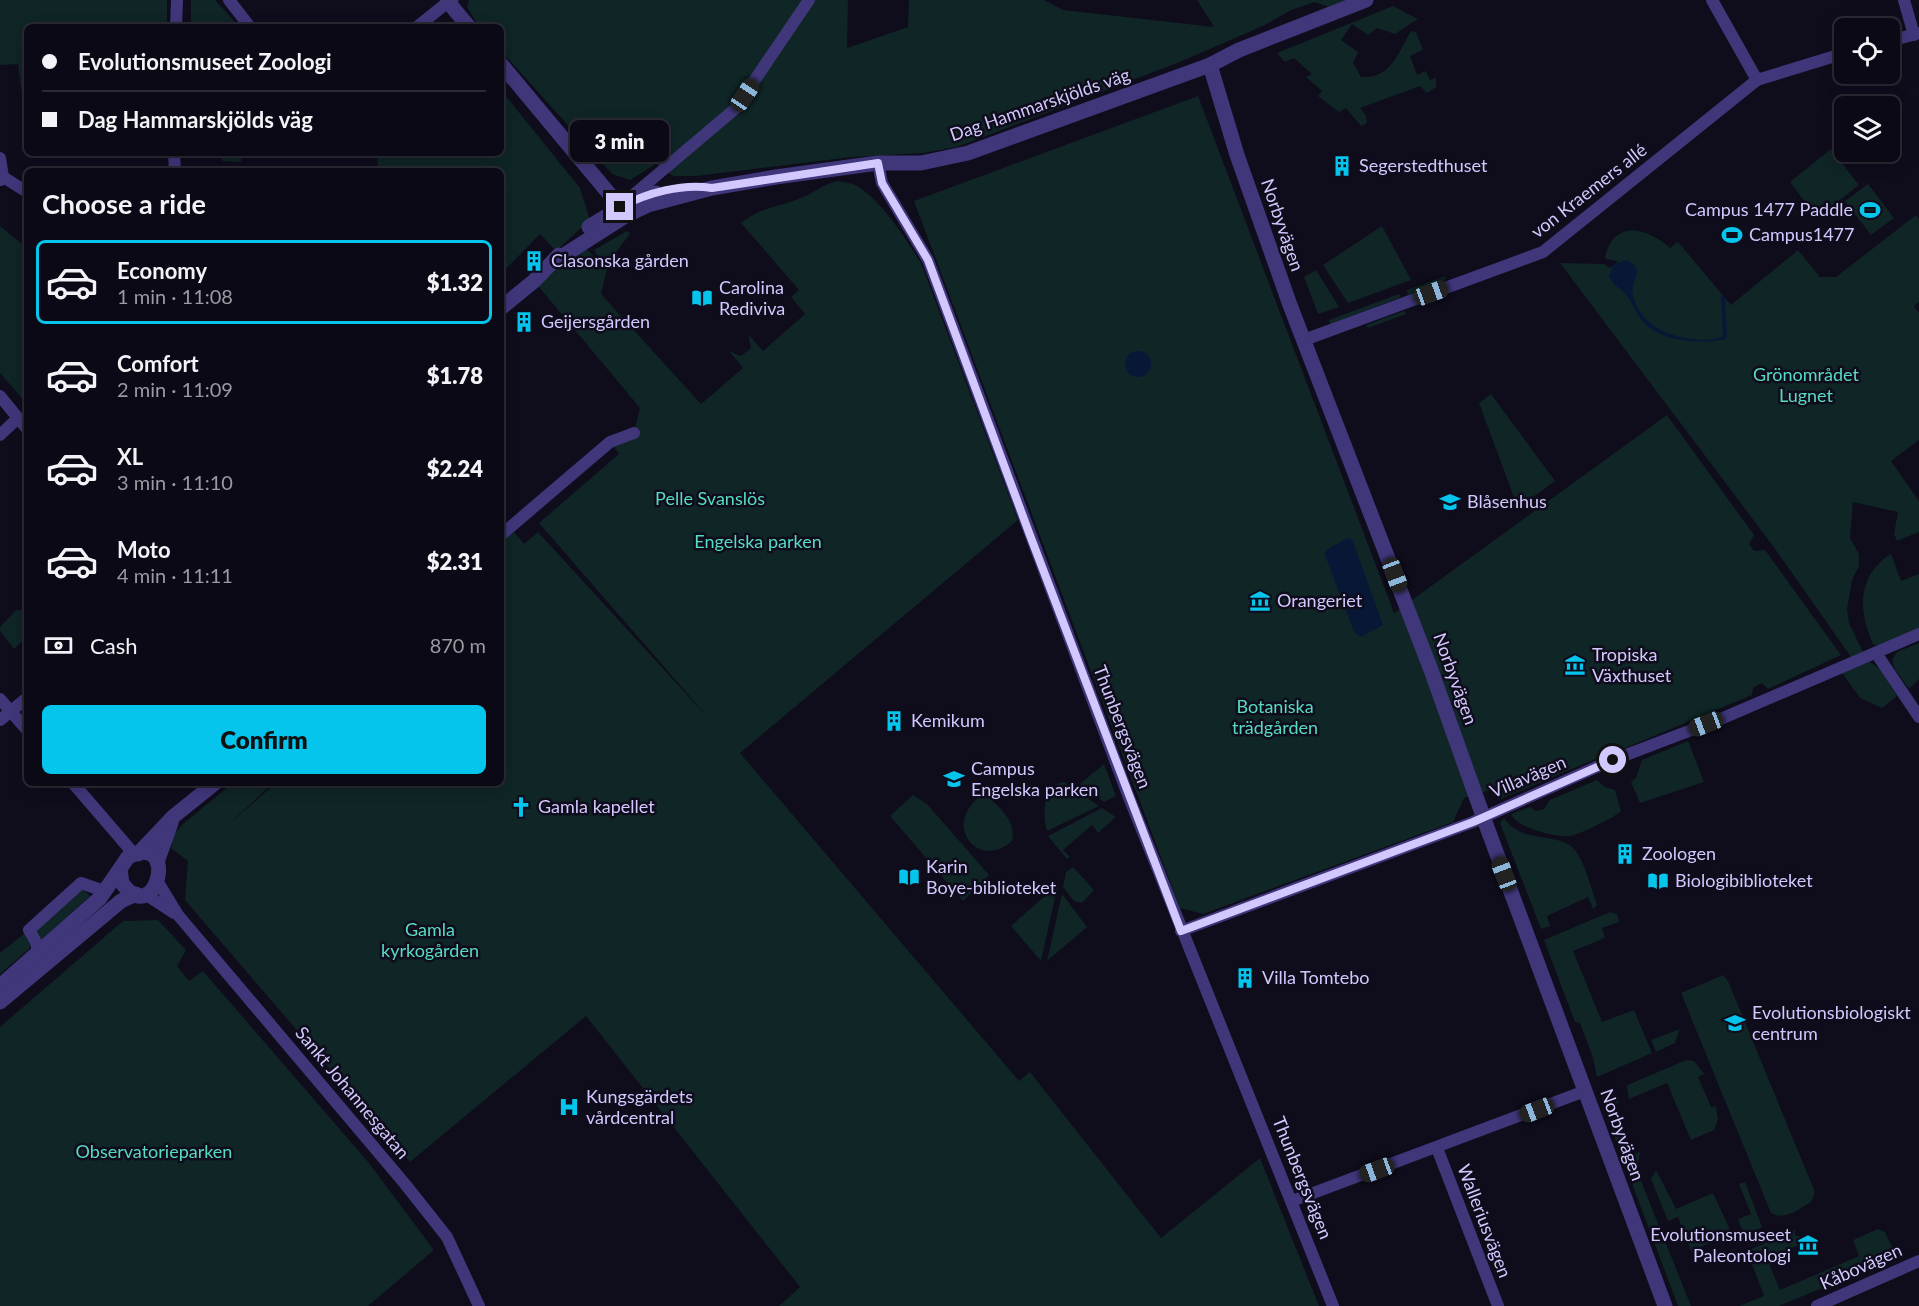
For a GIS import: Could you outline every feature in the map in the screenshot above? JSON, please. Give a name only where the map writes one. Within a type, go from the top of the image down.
[{"type":"street","points":[[176,24],[177,0]]},
{"type":"street","points":[[229,0],[248,24]]},
{"type":"street","points":[[504,306],[534,281],[574,239],[623,211],[654,176],[697,143],[735,109],[809,0]]},
{"type":"street","name":"Dag Hammarskjölds väg","points":[[623,211],[712,188],[878,163],[921,163],[968,153],[1210,64],[1366,0]]},
{"type":"street","points":[[1712,0],[1757,80]]},
{"type":"street","points":[[1900,38],[1916,34],[1904,0]]},
{"type":"street","points":[[421,24],[448,1],[467,24]]},
{"type":"street","name":"von Kraemers allé","points":[[1304,340],[1543,252],[1757,80],[1834,56]]},
{"type":"street","name":"Norbyvägen","points":[[1210,64],[1236,156],[1431,670],[1665,1306]]},
{"type":"street","points":[[504,68],[623,211]]},
{"type":"street","points":[[0,158],[1,178],[24,190]]},
{"type":"street","name":"Thunbergsvägen","points":[[878,163],[882,183],[928,260],[1028,531],[1181,931],[1333,1306]]},
{"type":"street","points":[[654,176],[651,185],[661,192]]},
{"type":"street","name":"Dag Hammarskjölds väg","points":[[623,211],[661,192],[696,185],[712,188]]},
{"type":"street","points":[[0,396],[24,425]]},
{"type":"street","points":[[0,435],[18,418]]},
{"type":"street","points":[[504,532],[609,442],[634,433]]},
{"type":"street","name":"Villavägen","points":[[1181,931],[1473,822],[1919,634]]},
{"type":"street","points":[[1876,653],[1919,717]]},
{"type":"street","points":[[0,699],[24,726]]},
{"type":"street","points":[[0,720],[24,700]]},
{"type":"street","points":[[0,1002],[121,900],[140,894],[158,882],[160,871],[157,862],[148,855],[136,854],[76,786]]},
{"type":"street","points":[[0,986],[104,891],[123,862],[136,854],[174,816],[211,786]]},
{"type":"street","points":[[157,862],[174,816]]},
{"type":"street","points":[[120,869],[122,883],[140,894]]},
{"type":"street","name":"Sankt Johannesgatan","points":[[158,882],[178,915],[412,1192],[450,1244],[479,1306]]},
{"type":"street","points":[[38,952],[36,942],[29,930],[81,883],[104,891]]},
{"type":"street","name":"Sankt Johannesgatan","points":[[140,894],[178,915]]},
{"type":"street","points":[[1292,1201],[1585,1091]]},
{"type":"street","name":"Walleriusvägen","points":[[1437,1148],[1498,1306]]},
{"type":"street","name":"Kåbovägen","points":[[1817,1306],[1919,1262]]},
{"type":"green space","points":[[0,0],[167,0],[167,24],[24,24],[24,111],[18,64],[0,65]]},
{"type":"green space","points":[[191,0],[215,0],[234,21],[234,24],[191,24]]},
{"type":"green space","points":[[469,0],[848,0],[847,48],[908,27],[909,0],[1044,0],[1063,10],[1214,27],[1197,0],[1346,0],[1329,7],[1315,2],[1291,10],[1265,25],[1182,61],[957,147],[923,153],[852,157],[696,176],[673,176],[656,164],[630,180],[612,174],[504,54],[504,24],[477,24],[467,7]]},
{"type":"green space","points":[[1393,6],[1418,19],[1395,34],[1377,28],[1368,35],[1352,24],[1341,40],[1358,52],[1353,63],[1361,77],[1380,74],[1392,63],[1411,31],[1416,32],[1423,50],[1410,56],[1417,75],[1426,71],[1430,80],[1436,78],[1436,87],[1427,93],[1420,86],[1360,108],[1366,116],[1367,123],[1361,126],[1346,108],[1339,112],[1318,96],[1322,91],[1306,77],[1312,74],[1294,58],[1285,62],[1277,53]]},
{"type":"green space","points":[[504,94],[580,188],[590,220],[556,251],[540,234],[504,271],[504,168],[378,168],[377,156],[504,156]]},
{"type":"green space","name":"Botaniska trädgården","points":[[1198,96],[1394,613],[1667,415],[1754,535],[1749,544],[1754,551],[1765,550],[1841,655],[1768,689],[1762,683],[1753,688],[1752,695],[1618,751],[1609,749],[1605,755],[1501,799],[1493,796],[1490,790],[1464,798],[1453,822],[1203,914],[1180,908],[914,201]]},
{"type":"green space","points":[[1831,149],[1834,153],[1834,162],[1841,162],[1859,185],[1817,218],[1790,182]]},
{"type":"green space","points":[[222,156],[241,156],[241,162],[222,161]]},
{"type":"green space","name":"Gamla kyrkogården","points":[[837,181],[848,183],[868,194],[893,222],[921,263],[1018,520],[740,753],[1019,1081],[1030,1072],[1161,1238],[1260,1158],[1319,1306],[779,1306],[800,1287],[586,1016],[410,1162],[185,900],[188,861],[171,848],[174,834],[229,786],[270,786],[226,827],[273,786],[504,786],[504,540],[514,532],[524,544],[538,532],[712,722],[539,523],[619,454],[610,442],[634,433],[640,408],[534,281],[580,243],[607,269],[601,294],[701,404],[743,368],[729,351],[741,356],[751,348],[748,334],[763,351],[805,314],[791,297],[799,290],[741,223],[762,211],[808,195]]},
{"type":"green space","name":"Campus 1477 Paddle","points":[[1868,184],[1894,218],[1871,235],[1845,201]]},
{"type":"green space","name":"Grönområdet Lugnet","points":[[1916,215],[1919,219],[1919,302],[1914,306],[1919,313],[1919,440],[1891,461],[1919,501],[1919,532],[1897,541],[1894,534],[1898,512],[1853,502],[1850,538],[1859,554],[1859,566],[1852,580],[1847,609],[1849,623],[1863,652],[1851,657],[1773,546],[1560,263],[1604,264],[1610,268],[1618,261],[1605,259],[1615,237],[1623,232],[1641,232],[1651,235],[1670,248],[1678,242],[1731,305],[1798,250],[1820,277],[1836,277]]},
{"type":"green space","points":[[0,226],[24,246],[24,401],[0,373]]},
{"type":"green space","points":[[1382,226],[1411,280],[1348,303],[1323,265]]},
{"type":"green space","points":[[627,231],[630,234],[609,261],[600,260],[594,250]]},
{"type":"green space","points":[[1316,270],[1339,307],[1318,314],[1304,277]]},
{"type":"green space","points":[[1445,276],[1445,281],[1408,295],[1407,290]]},
{"type":"green space","points":[[1399,294],[1401,297],[1330,324],[1329,320]]},
{"type":"green space","points":[[1404,311],[1406,314],[1368,328],[1366,325]]},
{"type":"green space","points":[[1491,394],[1555,481],[1518,508],[1479,403]]},
{"type":"green space","points":[[1891,554],[1901,581],[1919,574],[1919,629],[1880,646],[1873,644],[1868,631],[1863,606],[1864,594],[1866,583],[1872,572]]},
{"type":"green space","points":[[16,610],[24,611],[24,640],[14,649],[0,631],[0,627]]},
{"type":"green space","points":[[1919,643],[1919,679],[1909,689],[1895,669],[1892,660],[1897,652]]},
{"type":"green space","points":[[1870,662],[1880,669],[1897,696],[1882,708],[1860,698],[1842,673]]},
{"type":"green space","points":[[1688,741],[1704,782],[1640,803],[1631,782],[1636,778],[1642,760]]},
{"type":"green space","points":[[1104,764],[1116,796],[1104,802],[1080,784]]},
{"type":"green space","points":[[1597,780],[1605,787],[1615,790],[1621,811],[1582,832],[1571,836],[1547,834],[1528,828],[1514,819],[1511,814],[1530,807],[1536,811],[1544,809],[1550,800]]},
{"type":"green space","points":[[1064,782],[1099,806],[1047,831],[1045,809],[1048,795],[1057,784]]},
{"type":"green space","points":[[985,793],[1005,814],[1013,833],[1012,841],[999,849],[987,851],[968,840],[964,830],[965,818],[971,805]]},
{"type":"green space","points":[[913,795],[927,804],[989,875],[963,901],[890,816]]},
{"type":"green space","points":[[1102,808],[1116,817],[1098,833],[1092,825],[1063,850],[1070,857],[1067,859],[1048,836]]},
{"type":"green space","points":[[1504,818],[1512,827],[1521,832],[1561,841],[1576,851],[1597,905],[1593,909],[1588,897],[1547,916],[1550,926],[1541,929],[1500,823]]},
{"type":"green space","points":[[1073,867],[1094,890],[1082,903],[1074,901],[1063,887],[1066,872]]},
{"type":"green space","points":[[1055,887],[1057,889],[1041,961],[1011,926]]},
{"type":"green space","points":[[83,889],[90,896],[42,939],[35,932]]},
{"type":"green space","points":[[1062,894],[1087,927],[1047,961]]},
{"type":"green space","points":[[1610,912],[1617,914],[1619,922],[1602,928],[1605,938],[1573,951],[1602,1022],[1634,1010],[1652,1053],[1597,1077],[1593,1058],[1580,1023],[1575,1022],[1544,940]]},
{"type":"green space","name":"Observatorieparken","points":[[158,920],[186,950],[177,966],[189,981],[203,971],[369,1163],[434,1250],[368,1306],[0,1306],[0,1027],[123,921]]},
{"type":"green space","points":[[25,933],[31,942],[29,949],[0,974],[0,953]]},
{"type":"green space","points":[[1723,975],[1728,981],[1815,1192],[1812,1201],[1787,1215],[1771,1213],[1681,993]]},
{"type":"green space","points":[[1680,1029],[1675,1043],[1656,1052],[1651,1040]]},
{"type":"green space","points":[[1686,1060],[1694,1061],[1704,1074],[1698,1077],[1711,1107],[1716,1106],[1718,1120],[1714,1130],[1691,1140],[1667,1083],[1629,1099],[1627,1086]]},
{"type":"green space","points":[[1608,1093],[1615,1095],[1619,1102],[1609,1107],[1629,1156],[1640,1152],[1637,1171],[1691,1306],[1678,1306],[1604,1109],[1602,1097]]},
{"type":"green space","points":[[1656,1170],[1676,1209],[1713,1193],[1732,1234],[1691,1251],[1678,1217],[1668,1221],[1651,1179]]},
{"type":"green space","points":[[1745,1182],[1762,1227],[1745,1237],[1738,1219],[1751,1214],[1739,1184]]},
{"type":"green space","points":[[1878,1229],[1885,1232],[1897,1257],[1779,1306],[1739,1306],[1764,1296],[1747,1251],[1795,1230],[1795,1236],[1799,1236],[1803,1243],[1767,1259],[1780,1290],[1859,1256],[1853,1240]]},
{"type":"water","points":[[1627,260],[1633,264],[1637,272],[1633,295],[1638,308],[1657,328],[1684,338],[1699,340],[1725,336],[1726,339],[1695,341],[1673,338],[1645,324],[1627,296],[1609,276],[1614,264]]},
{"type":"water","points":[[1138,351],[1147,355],[1151,364],[1147,373],[1138,377],[1129,373],[1125,364],[1129,355]]},
{"type":"water","points":[[1348,538],[1352,539],[1383,625],[1361,637],[1354,632],[1325,555],[1326,550]]},
{"type":"waterway","points":[[1723,297],[1725,336]]},
{"type":"place","name":"Segerstedthuset","points":[[1342,166]]},
{"type":"place","name":"Campus 1477 Paddle","points":[[1870,210]]},
{"type":"place","name":"Campus1477","points":[[1732,235]]},
{"type":"place","name":"Clasonska gården","points":[[534,261]]},
{"type":"place","name":"Carolina Rediviva","points":[[702,298]]},
{"type":"place","name":"Geijersgården","points":[[524,322]]},
{"type":"place","name":"Blåsenhus","points":[[1450,502]]},
{"type":"place","name":"Orangeriet","points":[[1260,601]]},
{"type":"place","name":"Tropiska Växthuset","points":[[1575,665]]},
{"type":"place","name":"Kemikum","points":[[894,721]]},
{"type":"place","name":"Campus Engelska parken","points":[[954,779]]},
{"type":"place","name":"Gamla kapellet","points":[[521,807]]},
{"type":"place","name":"Zoologen","points":[[1625,854]]},
{"type":"place","name":"Karin Boye-biblioteket","points":[[909,877]]},
{"type":"place","name":"Biologibiblioteket","points":[[1658,881]]},
{"type":"place","name":"Villa Tomtebo","points":[[1245,978]]},
{"type":"place","name":"Evolutionsbiologiskt centrum","points":[[1735,1023]]},
{"type":"place","name":"Kungsgärdets vårdcentral","points":[[569,1107]]},
{"type":"place","name":"Evolutionsmuseet Paleontologi","points":[[1808,1245]]},
{"type":"route","points":[[620,207],[651,194],[696,185],[712,188],[878,163],[882,183],[913,231],[928,260],[1181,931],[1473,822],[1613,760]]},
{"type":"park label","name":"Pelle Svanslös","points":[[710,499]]},
{"type":"park label","name":"Engelska parken","points":[[758,542]]}]
